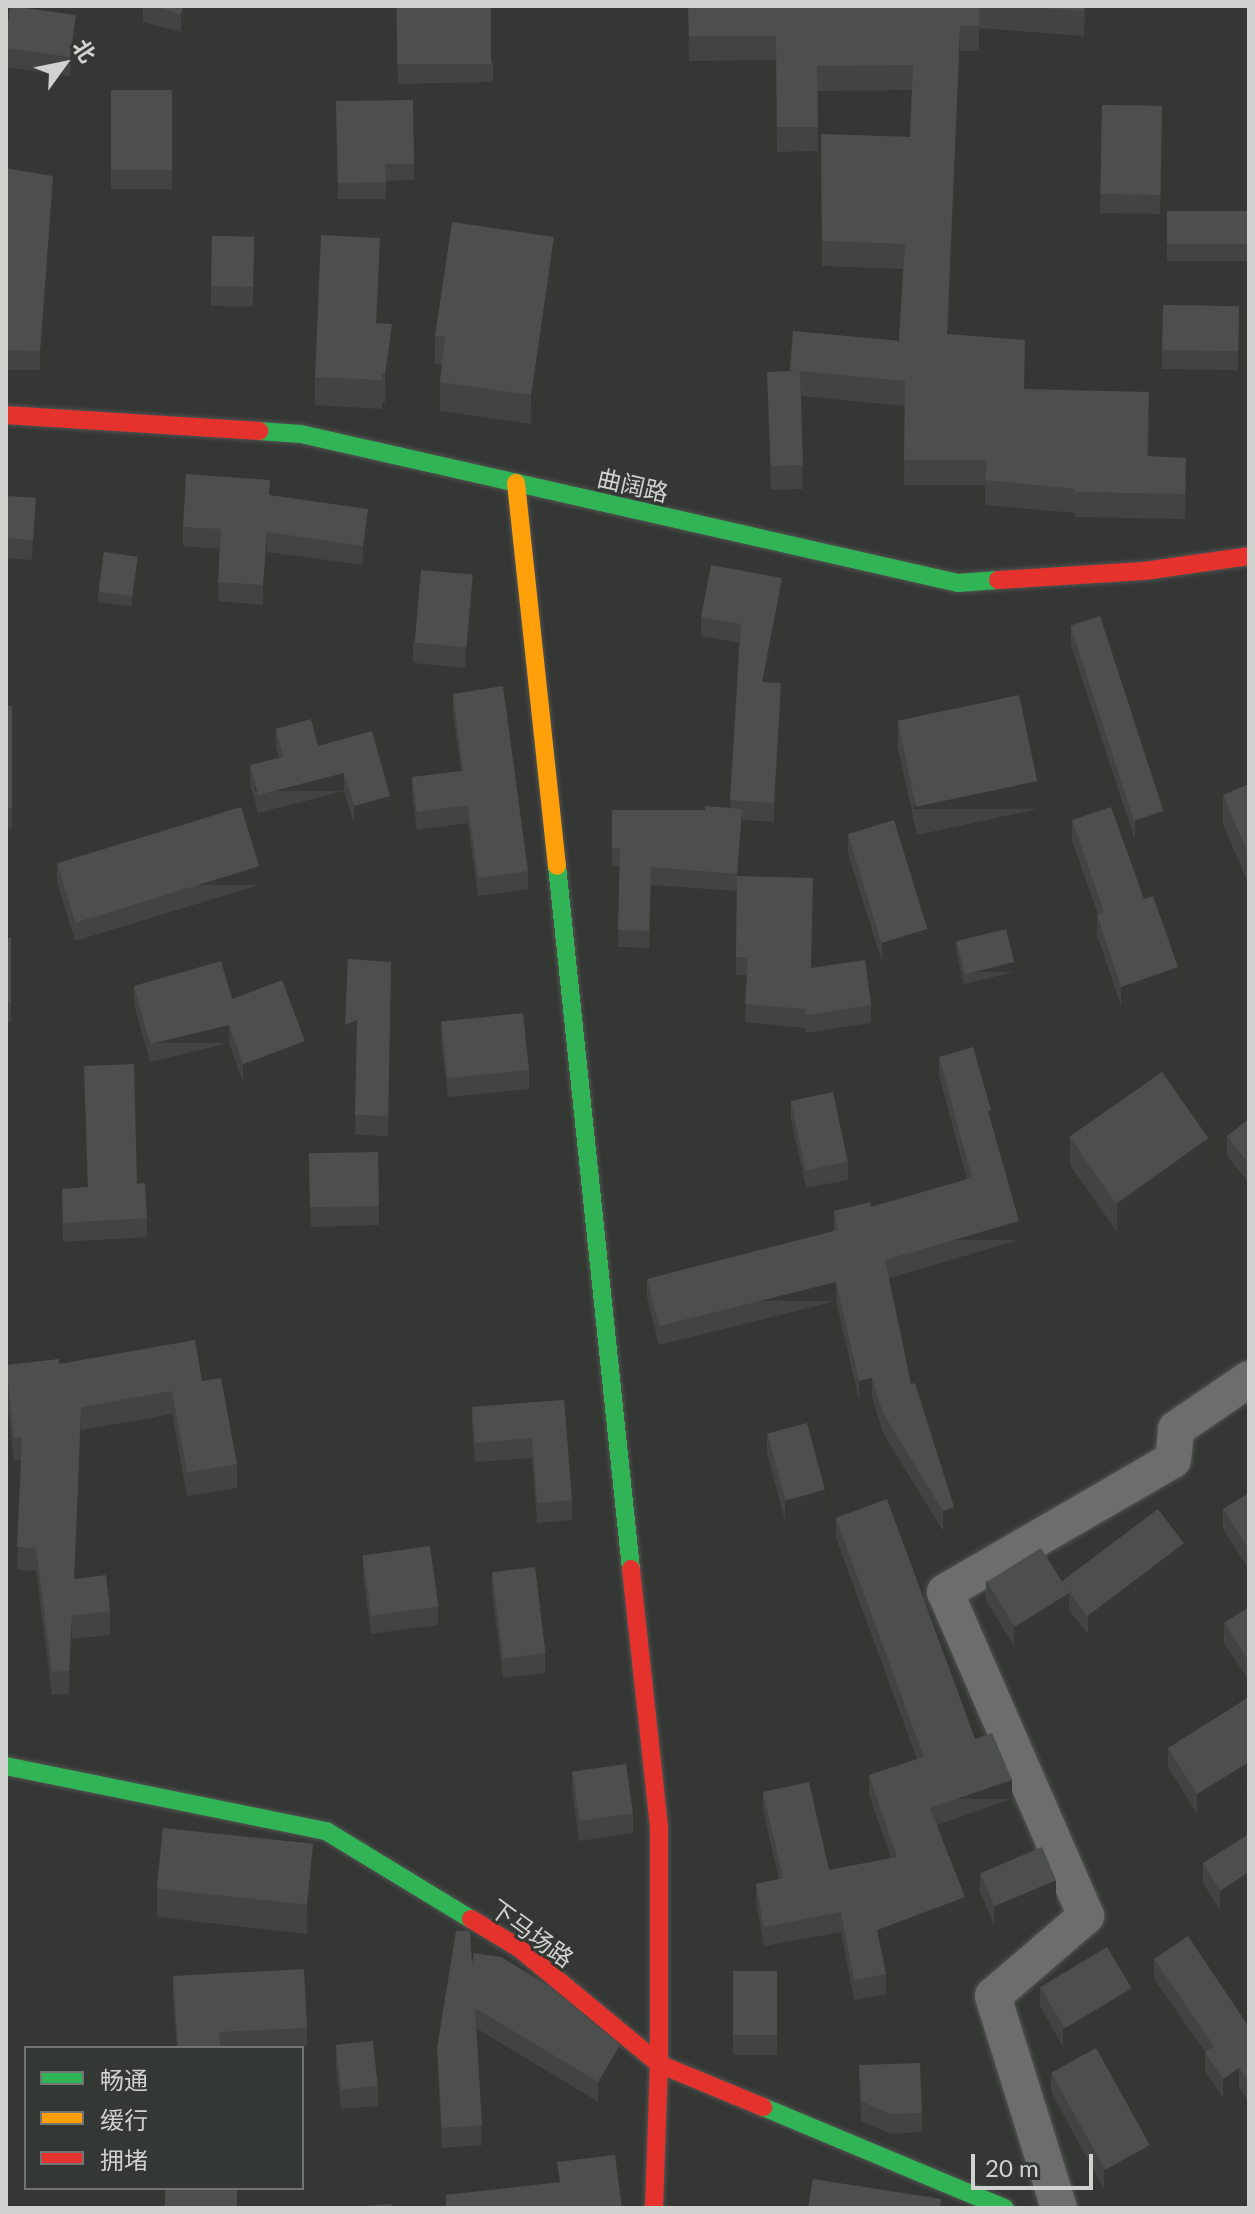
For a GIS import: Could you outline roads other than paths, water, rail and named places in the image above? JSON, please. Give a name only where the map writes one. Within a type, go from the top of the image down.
[{"type":"street","name":"曲阔路","points":[[6,415],[301,434],[958,583],[1144,571],[1249,556]]},
{"type":"street","points":[[516,483],[659,1828],[659,2064],[654,2208]]},
{"type":"street","points":[[1059,2208],[993,1996],[1086,1916],[945,1592],[1173,1460],[1176,1429],[1249,1379]]},
{"type":"street","name":"下马场路","points":[[6,1766],[326,1831],[519,1948],[659,2064],[1005,2208]]}]
